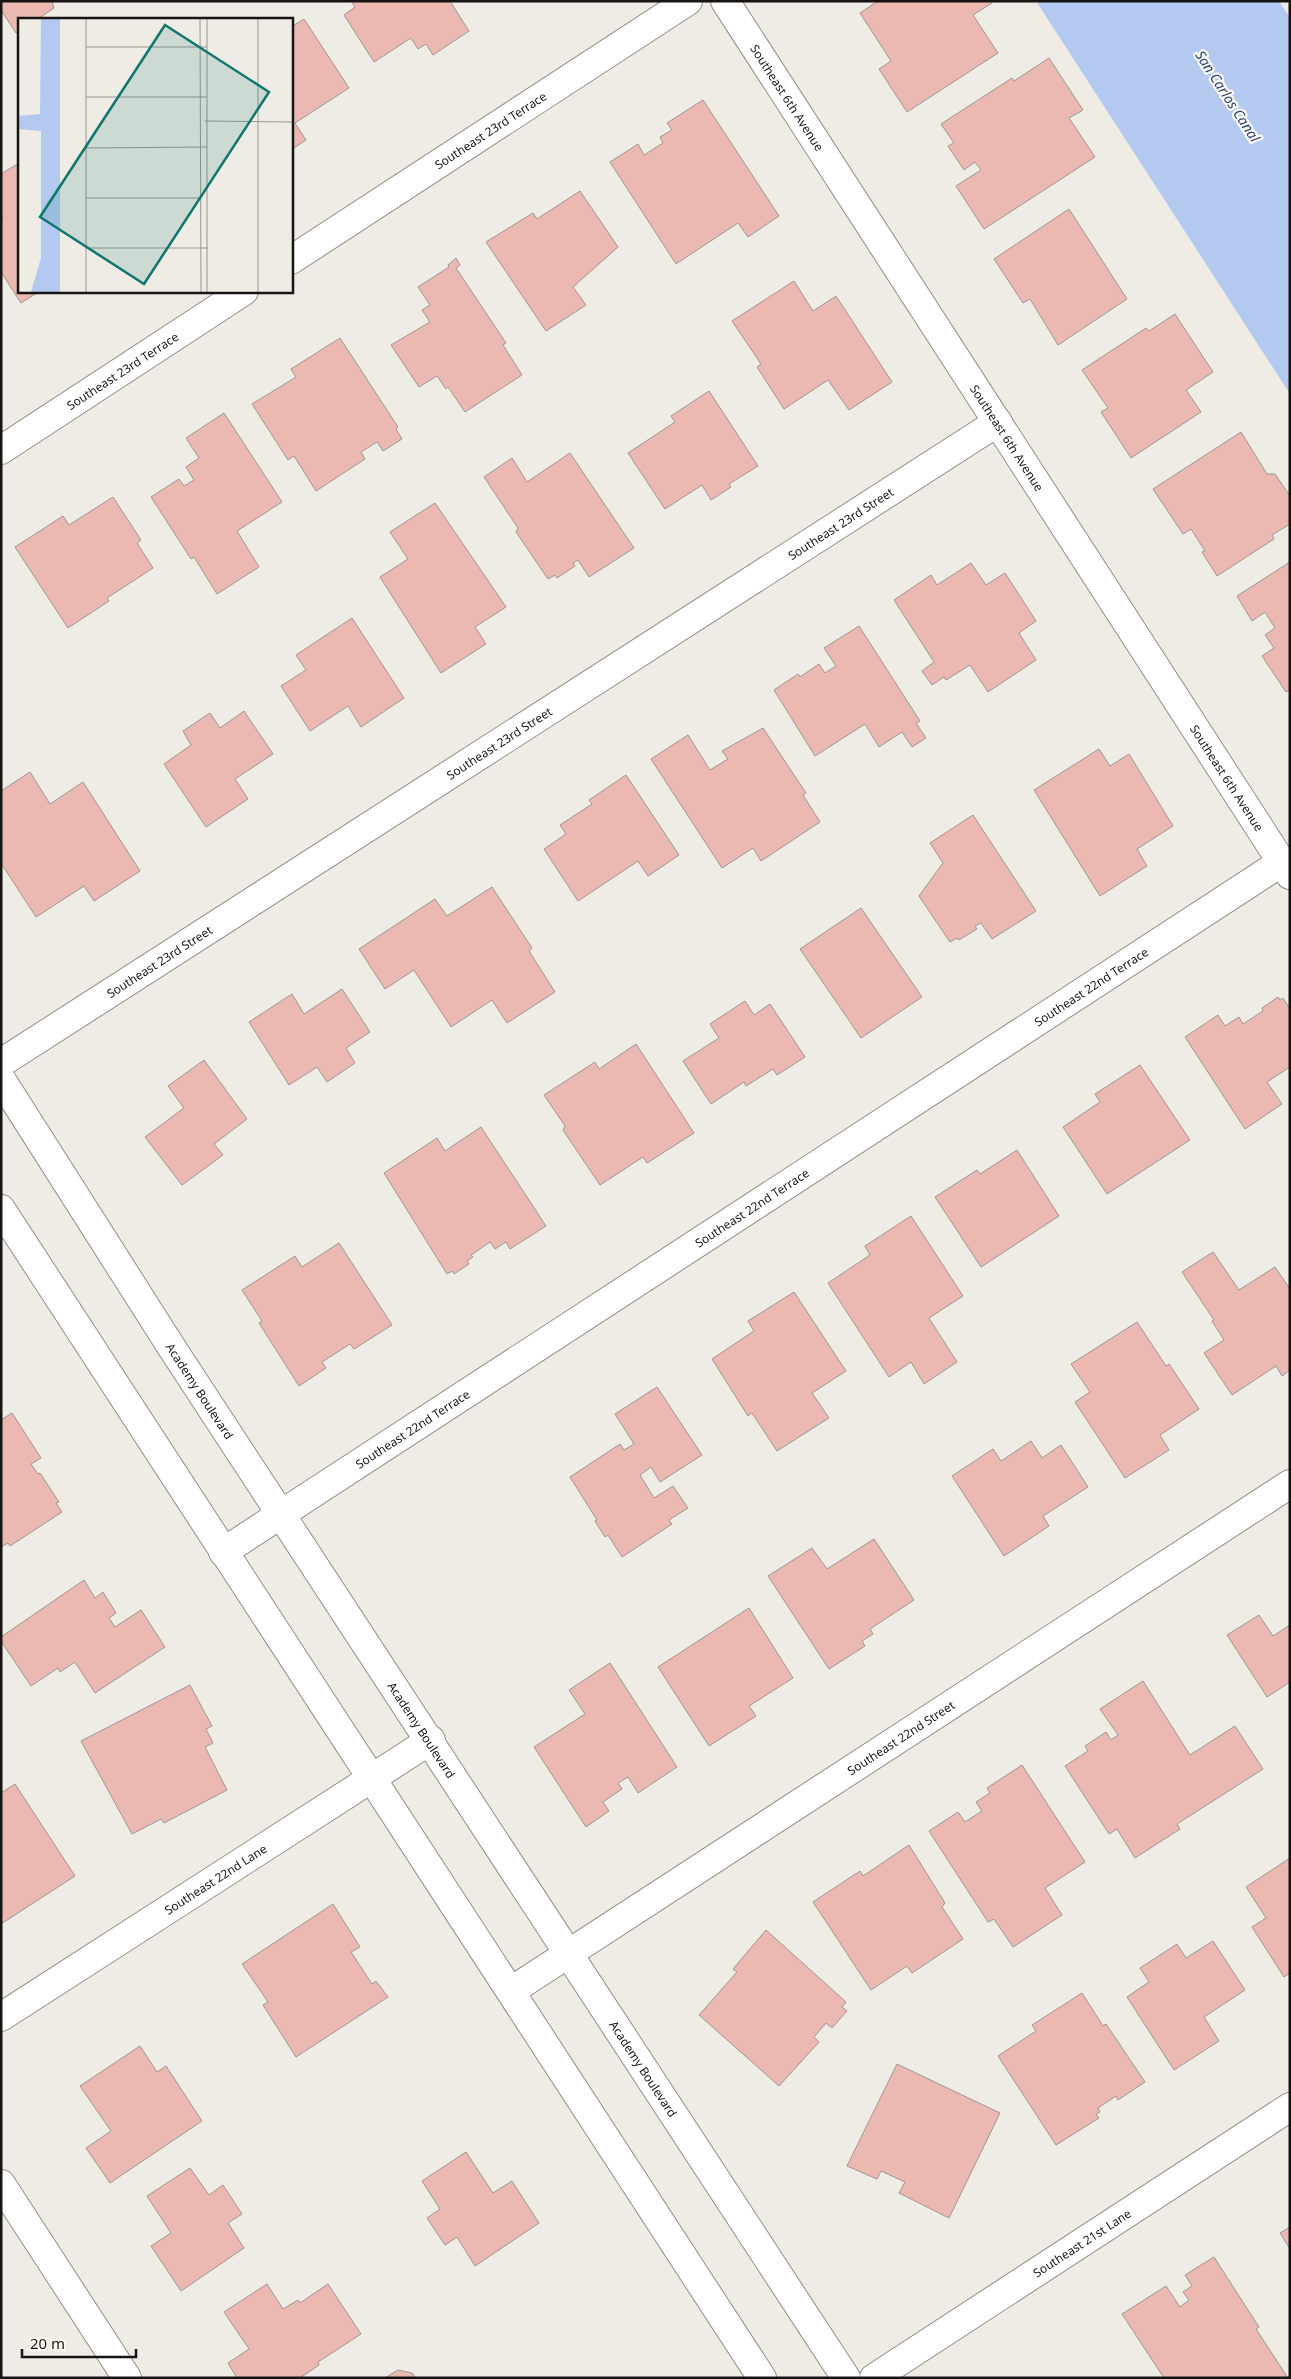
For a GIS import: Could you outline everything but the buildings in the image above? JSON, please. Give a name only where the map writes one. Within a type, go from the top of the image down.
[{"type":"street","name":"Southeast 23rd Terrace","points":[[292,259],[688,1]]},
{"type":"street","name":"Southeast 6th Avenue","points":[[724,1],[1286,869]]},
{"type":"street","name":"Southeast 23rd Terrace","points":[[1,450],[242,292]]},
{"type":"street","name":"Southeast 23rd Street","points":[[1,1063],[998,422]]},
{"type":"street","name":"Southeast 22nd Terrace","points":[[223,1552],[1286,869]]},
{"type":"street","name":"Academy Boulevard","points":[[1,1079],[282,1514],[846,2378]]},
{"type":"street","points":[[1,1209],[762,2378]]},
{"type":"street","name":"Southeast 22nd Street","points":[[511,1991],[1290,1484]]},
{"type":"street","name":"Southeast 22nd Lane","points":[[1,2018],[431,1740]]},
{"type":"street","name":"Southeast 21st Lane","points":[[874,2378],[1290,2107]]},
{"type":"street","points":[[1,2184],[127,2378]]},
{"type":"water","name":"San Carlos Canal","points":[[1036,1],[1279,1],[1290,18],[1290,394]]}]
